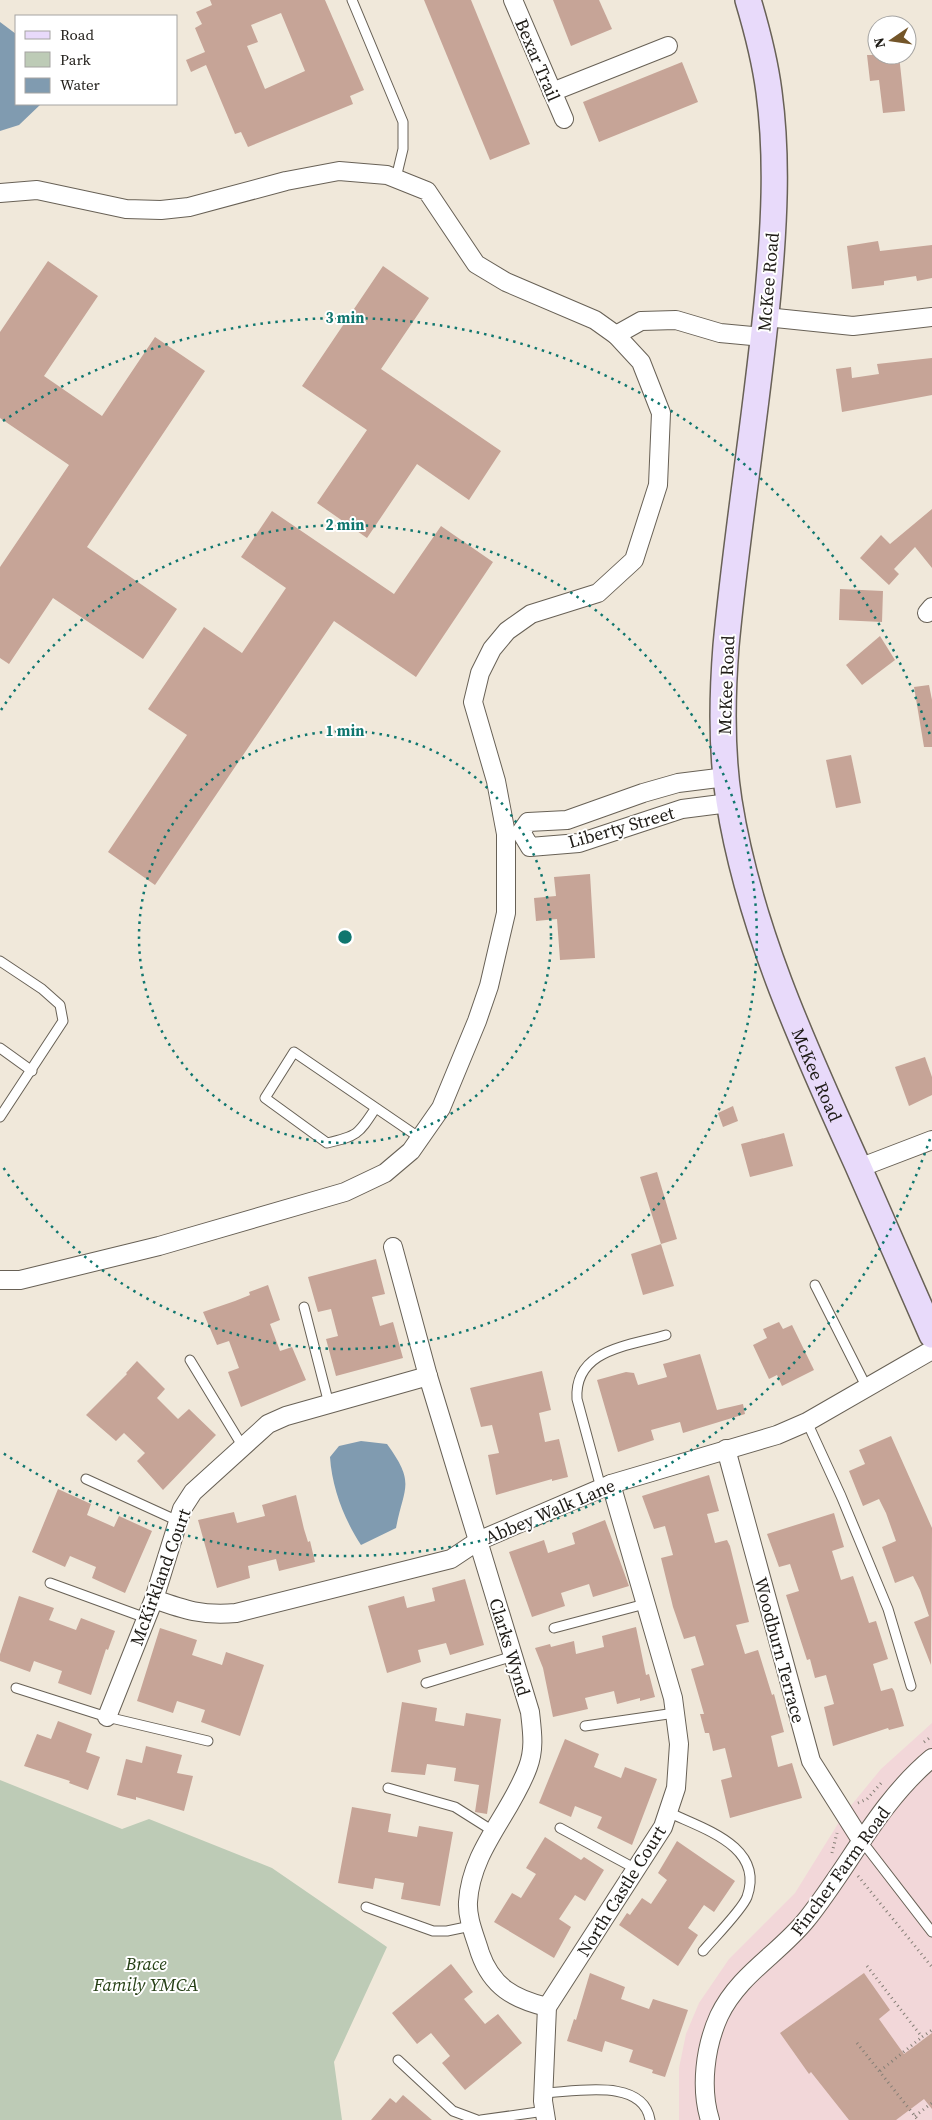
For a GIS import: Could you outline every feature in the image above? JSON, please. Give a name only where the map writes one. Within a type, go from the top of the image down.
[{"type":"street","name":"Bexar Trail","points":[[513,0],[564,119]]},
{"type":"street","name":"McKee Road","points":[[748,0],[765,68],[773,134],[773,229],[764,327],[726,646],[723,691],[726,777],[729,803],[744,872],[771,959],[803,1044],[932,1336]]},
{"type":"street","points":[[552,92],[668,46]]},
{"type":"street","points":[[0,193],[37,190],[126,209],[161,210],[189,207],[286,181],[339,171],[387,175],[427,191],[476,264],[506,282],[595,320],[616,335],[641,362],[661,413],[658,485],[634,560],[598,593],[531,614],[507,631],[492,649],[480,673],[473,702],[513,833],[506,913],[489,986],[477,1021],[441,1108],[411,1151],[384,1173],[345,1192],[159,1246],[20,1280],[0,1280]]},
{"type":"street","points":[[616,335],[641,321],[676,320],[720,333],[764,327],[853,326],[932,317]]},
{"type":"street","name":"Liberty Street","points":[[726,777],[678,783],[643,793],[567,820],[528,822],[513,833],[530,847],[579,843],[682,809],[729,803]]},
{"type":"street","points":[[604,808],[609,834]]},
{"type":"street","points":[[859,1168],[932,1140]]},
{"type":"street","name":"Clarks Wynd","points":[[393,1247],[428,1376],[530,1712],[534,1746],[528,1768],[518,1789],[482,1849],[470,1887],[468,1902],[471,1926],[482,1958],[502,1988],[523,2002],[547,2007]]},
{"type":"street","name":"Abbey Walk Lane","points":[[154,1598],[181,1609],[211,1616],[236,1614],[451,1559],[478,1541],[606,1486],[777,1435],[807,1422],[932,1350]]},
{"type":"street","name":"McKirkland Court","points":[[107,1717],[154,1598],[182,1509],[193,1492],[268,1424],[286,1416],[428,1376]]},
{"type":"street","name":"Woodburn Terrace","points":[[726,1449],[811,1761],[860,1840]]},
{"type":"street","name":"North Castle Court","points":[[547,2007],[663,1827],[676,1788],[679,1744],[673,1698],[645,1604],[606,1486]]},
{"type":"street","name":"Fincher Farm Road","points":[[710,2120],[705,2092],[706,2068],[710,2046],[722,2011],[743,1979],[794,1935],[860,1840],[910,1776],[932,1758]]},
{"type":"street","points":[[545,2115],[547,2007]]},
{"type":"lane","points":[[352,0],[403,122],[403,148],[396,178]]},
{"type":"lane","points":[[0,961],[42,989],[60,1005],[63,1021],[32,1071],[0,1117]]},
{"type":"lane","points":[[0,1048],[32,1071]]},
{"type":"lane","points":[[375,1109],[361,1130],[352,1138],[327,1143],[265,1098],[294,1052],[420,1138]]},
{"type":"lane","points":[[815,1285],[867,1388]]},
{"type":"lane","points":[[304,1307],[329,1404]]},
{"type":"lane","points":[[606,1486],[577,1399],[576,1384],[590,1361],[602,1354],[666,1335]]},
{"type":"lane","points":[[190,1360],[243,1447]]},
{"type":"lane","points":[[807,1422],[841,1496],[888,1609],[911,1686]]},
{"type":"lane","points":[[86,1479],[178,1521]]},
{"type":"lane","points":[[50,1584],[146,1618]]},
{"type":"lane","points":[[554,1628],[645,1604]]},
{"type":"lane","points":[[426,1683],[513,1656]]},
{"type":"lane","points":[[16,1688],[107,1717],[208,1741]]},
{"type":"lane","points":[[585,1726],[675,1713]]},
{"type":"lane","points":[[388,1788],[455,1807],[493,1831]]},
{"type":"lane","points":[[668,1812],[734,1845],[747,1860],[750,1880],[746,1898],[703,1951]]},
{"type":"lane","points":[[560,1828],[636,1869]]},
{"type":"lane","points":[[860,1840],[932,1932]]},
{"type":"lane","points":[[366,1907],[433,1931],[447,1932],[471,1926]]},
{"type":"lane","points":[[398,2060],[452,2111],[477,2120]]},
{"type":"lane","points":[[544,2093],[622,2091],[636,2096],[648,2112],[650,2120]]},
{"type":"lane","points":[[481,2120],[545,2115]]},
{"type":"path","points":[[838,1828],[860,1880],[932,1966]]},
{"type":"path","points":[[867,1966],[922,2038]]},
{"type":"path","points":[[880,2071],[932,2030]]},
{"type":"path","points":[[857,2043],[918,2120]]},
{"type":"path","points":[[915,2116],[932,2103]]},
{"type":"shaded area","points":[[932,1723],[932,2120],[679,2120],[679,2068],[686,2034],[699,2003],[729,1959],[795,1893],[844,1814],[881,1769]]},
{"type":"green space","name":"Brace Family YMCA","points":[[0,1780],[122,1829],[149,1819],[272,1868],[387,1947],[334,2062],[342,2120],[0,2120]]},
{"type":"water","points":[[0,22],[15,33],[15,105],[40,105],[19,125],[0,131]]},
{"type":"water","points":[[361,1441],[387,1444],[402,1468],[405,1485],[396,1528],[361,1545],[349,1525],[336,1492],[330,1457],[339,1446]]},
{"type":"building","points":[[210,0],[325,0],[364,90],[350,96],[353,104],[248,147],[241,132],[235,134],[206,65],[191,72],[186,60],[205,52],[195,28],[202,24],[196,12],[212,5]],"holes":[[[281,13],[305,71],[265,89],[247,46],[258,42],[251,25]]]},
{"type":"building","points":[[424,0],[471,0],[530,144],[490,160]]},
{"type":"building","points":[[553,0],[599,0],[612,29],[571,46]]},
{"type":"building","points":[[682,62],[698,102],[599,142],[583,102]]},
{"type":"building","points":[[868,65],[900,65],[905,111],[883,113],[879,80],[870,81]]},
{"type":"building","points":[[878,241],[880,251],[932,245],[932,278],[917,281],[916,276],[884,281],[884,285],[852,289],[847,246]]},
{"type":"building","points":[[48,261],[98,296],[44,376],[102,416],[155,337],[205,371],[87,547],[177,609],[143,659],[53,598],[9,664],[0,658],[0,567],[69,465],[0,418],[0,332]]},
{"type":"building","points":[[383,266],[429,298],[381,369],[501,451],[469,500],[417,464],[367,538],[317,503],[367,430],[302,386]]},
{"type":"building","points":[[932,358],[932,395],[842,412],[836,369],[851,367],[852,378],[879,374],[877,364]]},
{"type":"building","points":[[932,509],[932,568],[915,547],[894,569],[899,574],[889,585],[860,558],[881,535],[890,544]]},
{"type":"building","points":[[272,511],[394,594],[441,526],[493,562],[416,677],[334,621],[155,885],[108,852],[187,735],[148,709],[204,627],[242,653],[286,588],[241,557]]},
{"type":"building","points":[[840,589],[883,591],[882,622],[839,620]]},
{"type":"building","points":[[880,636],[895,660],[862,685],[846,665]]},
{"type":"building","points":[[929,685],[932,700],[932,747],[924,747],[914,687]]},
{"type":"building","points":[[851,755],[861,803],[836,808],[826,760]]},
{"type":"building","points":[[590,874],[595,958],[560,960],[557,919],[536,921],[534,898],[556,896],[554,877]]},
{"type":"building","points":[[925,1057],[932,1077],[932,1095],[909,1106],[895,1067]]},
{"type":"building","points":[[733,1106],[738,1121],[723,1127],[718,1113]]},
{"type":"building","points":[[784,1133],[793,1166],[750,1177],[741,1144]]},
{"type":"building","points":[[657,1172],[677,1239],[661,1244],[640,1177]]},
{"type":"building","points":[[661,1244],[674,1286],[643,1295],[631,1254]]},
{"type":"building","points":[[376,1259],[385,1294],[372,1297],[380,1326],[393,1322],[403,1358],[336,1376],[326,1339],[338,1336],[331,1309],[318,1312],[308,1277]]},
{"type":"building","points":[[268,1285],[280,1320],[270,1324],[280,1351],[292,1347],[306,1380],[241,1407],[228,1372],[239,1368],[229,1341],[217,1345],[203,1312],[250,1295],[249,1292]]},
{"type":"building","points":[[779,1322],[783,1329],[792,1325],[814,1370],[782,1386],[777,1375],[769,1379],[753,1345],[767,1338],[763,1329]]},
{"type":"building","points":[[700,1354],[717,1410],[743,1404],[745,1414],[683,1433],[680,1422],[651,1430],[654,1440],[618,1452],[597,1380],[626,1372],[634,1373],[638,1385],[667,1377],[663,1364]]},
{"type":"building","points":[[137,1361],[165,1389],[157,1398],[178,1419],[189,1409],[216,1435],[163,1490],[137,1461],[145,1453],[124,1433],[116,1441],[86,1415],[127,1374]]},
{"type":"building","points":[[542,1371],[551,1410],[539,1413],[545,1442],[559,1439],[568,1477],[552,1481],[552,1479],[496,1495],[488,1455],[499,1453],[492,1425],[481,1427],[470,1388]]},
{"type":"building","points":[[891,1436],[932,1528],[931,1665],[914,1622],[929,1616],[920,1590],[913,1576],[895,1583],[882,1547],[896,1541],[886,1513],[879,1499],[863,1506],[849,1471],[865,1464],[859,1450]]},
{"type":"building","points":[[709,1475],[719,1511],[707,1514],[715,1543],[727,1540],[730,1546],[749,1622],[736,1625],[745,1654],[758,1650],[772,1695],[774,1694],[784,1732],[771,1736],[778,1767],[792,1763],[802,1798],[730,1818],[721,1780],[732,1777],[725,1748],[713,1751],[709,1733],[705,1733],[700,1714],[704,1714],[691,1669],[704,1665],[695,1636],[684,1639],[673,1607],[661,1558],[673,1555],[665,1526],[654,1529],[642,1496]]},
{"type":"building","points":[[58,1489],[91,1504],[87,1515],[114,1527],[119,1516],[152,1531],[125,1593],[92,1578],[96,1567],[70,1556],[65,1567],[32,1552]]},
{"type":"building","points":[[296,1495],[304,1529],[308,1542],[310,1541],[315,1562],[279,1571],[276,1559],[248,1566],[250,1578],[217,1588],[198,1520],[234,1512],[237,1523],[265,1516],[262,1505]]},
{"type":"building","points":[[834,1513],[844,1547],[832,1551],[841,1580],[853,1576],[869,1623],[876,1621],[888,1659],[873,1664],[881,1691],[892,1688],[894,1691],[904,1726],[889,1730],[888,1728],[833,1746],[824,1707],[834,1704],[826,1675],[815,1678],[810,1659],[807,1660],[786,1595],[799,1591],[790,1564],[779,1567],[767,1534]]},
{"type":"building","points":[[605,1520],[629,1586],[593,1597],[589,1584],[561,1593],[565,1606],[532,1617],[509,1552],[544,1540],[548,1553],[575,1544],[572,1533]]},
{"type":"building","points":[[465,1579],[484,1645],[450,1655],[446,1643],[418,1650],[421,1662],[387,1673],[368,1606],[404,1596],[407,1608],[435,1601],[432,1588]]},
{"type":"building","points":[[19,1596],[54,1608],[49,1620],[76,1630],[81,1618],[115,1631],[108,1650],[106,1649],[91,1695],[58,1683],[62,1671],[34,1661],[30,1672],[0,1661],[0,1654]]},
{"type":"building","points":[[636,1627],[646,1675],[649,1674],[655,1697],[640,1701],[640,1698],[617,1704],[614,1691],[585,1698],[588,1709],[553,1717],[543,1668],[535,1648],[550,1644],[551,1647],[574,1641],[576,1654],[604,1647],[602,1636]]},
{"type":"building","points":[[160,1628],[197,1640],[192,1655],[222,1665],[226,1652],[264,1665],[240,1736],[201,1722],[205,1710],[177,1701],[173,1713],[137,1701]]},
{"type":"building","points":[[402,1702],[437,1708],[435,1721],[464,1726],[466,1713],[501,1719],[487,1814],[475,1812],[479,1785],[454,1781],[456,1768],[427,1764],[425,1775],[391,1772]]},
{"type":"building","points":[[58,1721],[92,1734],[86,1752],[100,1757],[88,1790],[69,1783],[70,1781],[24,1766],[37,1734],[51,1739]]},
{"type":"building","points":[[565,1739],[599,1754],[594,1767],[621,1778],[625,1767],[657,1779],[632,1845],[597,1828],[602,1817],[575,1806],[571,1817],[539,1803]]},
{"type":"building","points":[[146,1746],[182,1755],[177,1773],[193,1776],[184,1811],[136,1797],[136,1800],[117,1795],[126,1759],[142,1763]]},
{"type":"building","points":[[352,1807],[391,1814],[388,1832],[417,1837],[419,1826],[453,1832],[440,1906],[401,1899],[404,1883],[375,1878],[373,1889],[338,1883]]},
{"type":"building","points":[[545,1837],[581,1860],[584,1857],[604,1870],[585,1901],[575,1895],[559,1919],[571,1927],[554,1958],[494,1922],[512,1893],[521,1898],[536,1874],[526,1868]]},
{"type":"building","points":[[677,1841],[735,1881],[714,1912],[704,1905],[688,1928],[698,1935],[678,1966],[619,1925],[627,1913],[630,1915],[642,1898],[651,1904],[667,1880],[658,1873]]},
{"type":"building","points":[[451,1964],[473,1992],[464,1999],[485,2024],[498,2014],[522,2043],[465,2090],[442,2063],[450,2056],[431,2033],[417,2044],[392,2013]]},
{"type":"building","points":[[590,1973],[625,1987],[621,1999],[649,2009],[653,1999],[688,2010],[665,2077],[652,2073],[653,2070],[629,2062],[633,2050],[605,2041],[602,2052],[567,2041],[574,2019],[576,2020]]},
{"type":"building","points":[[864,1973],[890,2010],[879,2019],[904,2054],[932,2033],[932,2109],[924,2099],[896,2120],[849,2120],[811,2072],[809,2074],[780,2033]]},
{"type":"building","points":[[403,2095],[432,2120],[371,2120],[390,2098],[396,2103]]}]
